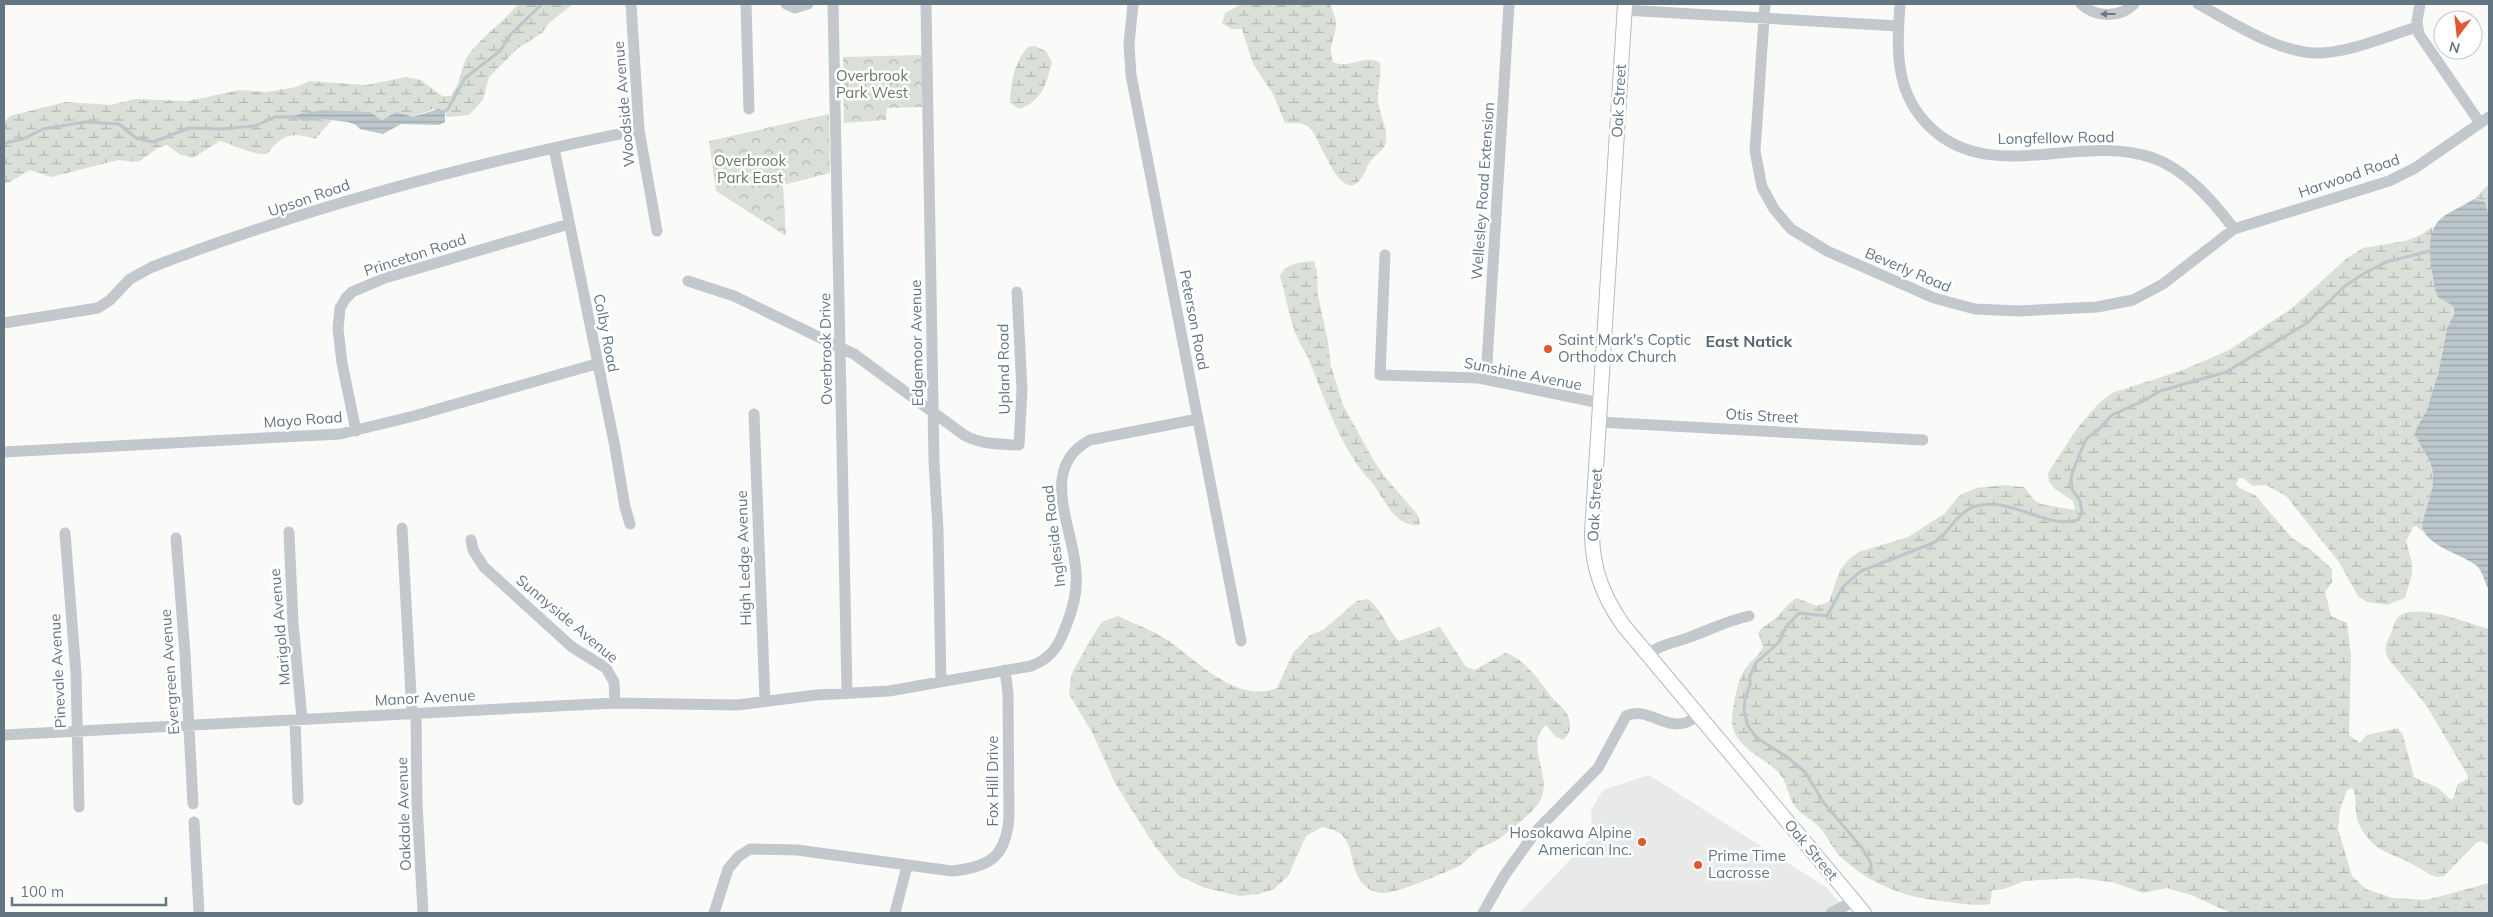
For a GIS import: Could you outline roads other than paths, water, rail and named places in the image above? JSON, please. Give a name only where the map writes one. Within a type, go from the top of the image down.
[{"type":"main road","name":"Oak Street","points":[[1624,7],[1592,533],[1594,560],[1601,587],[1611,606],[1648,655],[1864,913]]},
{"type":"street","name":"Woodside Avenue","points":[[631,4],[639,130],[656,231]]},
{"type":"street","points":[[746,4],[749,109]]},
{"type":"street","points":[[786,4],[795,8],[808,4]]},
{"type":"street","name":"Overbrook Drive","points":[[833,4],[842,348],[847,693]]},
{"type":"street","name":"Edgemoor Avenue","points":[[926,4],[933,413],[941,682]]},
{"type":"street","name":"Peterson Road","points":[[1133,4],[1128,44],[1131,75],[1241,641]]},
{"type":"street","name":"Wellesley Road Extension","points":[[1486,380],[1509,4]]},
{"type":"street","name":"Beverly Road","points":[[1764,4],[1755,137],[1758,176],[1767,198],[1782,219],[1802,237],[1827,251],[1934,298],[1962,306],[2004,311],[2097,307],[2133,300],[2154,290],[2234,229]]},
{"type":"street","name":"Longfellow Road","points":[[1900,4],[1897,54],[1904,90],[1922,120],[1951,144],[1971,152],[1994,155],[2109,151],[2152,157],[2174,168],[2219,210],[2234,229]]},
{"type":"street","points":[[2081,4],[2089,10],[2105,15],[2121,13],[2134,4]]},
{"type":"street","points":[[2198,4],[2277,44],[2310,53],[2341,50],[2417,28]]},
{"type":"street","points":[[2218,14],[2224,4]]},
{"type":"street","points":[[2420,4],[2417,28],[2422,40],[2485,120]]},
{"type":"street","points":[[1624,7],[1898,26]]},
{"type":"street","name":"Harwood Road","points":[[2234,229],[2389,181],[2415,168],[2485,120]]},
{"type":"street","name":"Upson Road","points":[[4,323],[91,310],[105,304],[130,279],[180,257],[368,194],[554,148],[639,130]]},
{"type":"street","name":"Colby Road","points":[[554,148],[596,364],[630,524]]},
{"type":"street","name":"Princeton Road","points":[[356,431],[342,363],[338,329],[340,308],[352,292],[385,278],[569,224]]},
{"type":"street","name":"Sunshine Avenue","points":[[1385,255],[1380,374],[1486,380],[1600,403]]},
{"type":"street","points":[[688,281],[734,296],[842,348],[863,360],[933,413]]},
{"type":"street","name":"Upland Road","points":[[933,413],[972,440],[991,444],[1019,445],[1022,390],[1017,292]]},
{"type":"street","name":"Mayo Road","points":[[4,452],[324,435],[356,431],[596,364]]},
{"type":"street","name":"High Ledge Avenue","points":[[754,414],[765,701]]},
{"type":"street","name":"Ingleside Road","points":[[847,693],[889,691],[1031,666],[1052,654],[1073,607],[1076,572],[1061,490],[1064,467],[1069,457],[1082,444],[1099,437],[1198,419]]},
{"type":"street","name":"Otis Street","points":[[1599,422],[1923,440]]},
{"type":"street","name":"Oakdale Avenue","points":[[402,528],[414,713],[423,913]]},
{"type":"street","name":"Marigold Avenue","points":[[289,532],[298,720],[298,800]]},
{"type":"street","name":"Pinevale Avenue","points":[[65,533],[76,674],[79,807]]},
{"type":"street","name":"Evergreen Avenue","points":[[176,538],[193,804]]},
{"type":"street","name":"Sunnyside Avenue","points":[[471,540],[473,550],[484,567],[572,647],[606,668],[614,682],[615,703]]},
{"type":"street","points":[[1648,655],[1662,646],[1693,636],[1726,621],[1749,616]]},
{"type":"street","name":"Fox Hill Drive","points":[[714,913],[728,869],[738,857],[750,849],[797,850],[952,871],[975,869],[992,860],[1002,848],[1008,835],[1010,817],[1008,693],[1005,670]]},
{"type":"street","name":"Manor Avenue","points":[[4,735],[615,703],[722,706],[847,693]]},
{"type":"street","points":[[1483,913],[1504,876],[1537,830],[1585,783],[1602,763],[1626,716],[1641,715],[1679,725],[1690,722],[1698,715]]},
{"type":"street","points":[[194,822],[199,913]]},
{"type":"street","points":[[895,913],[907,866]]},
{"type":"street","points":[[1831,913],[1854,900]]},
{"type":"waterway","points":[[442,113],[448,109],[465,78],[500,51],[511,34],[542,4]]},
{"type":"waterway","points":[[4,143],[23,139],[43,129],[85,122],[119,124],[136,138],[153,142],[189,128],[222,129],[255,126],[275,117],[296,117]]},
{"type":"waterway","points":[[1871,874],[1871,863],[1862,848],[1824,803],[1805,772],[1787,757],[1757,738],[1748,726],[1744,711],[1745,699],[1750,685],[1750,676],[1756,663],[1779,642],[1786,627],[1799,613],[1827,616],[1843,587],[1861,571],[1933,543],[1963,513],[1976,506],[2002,505],[2054,521],[2078,520],[2082,512],[2080,501],[2072,489],[2071,478],[2074,468],[2086,439],[2098,430],[2112,415],[2160,391],[2226,372],[2307,323],[2345,286],[2365,273],[2386,262],[2430,251]]},
{"type":"place","name":"Saint Mark's Coptic Orthodox Church","points":[[1548,349]]},
{"type":"place","name":"Hosokawa Alpine American Inc.","points":[[1642,842]]},
{"type":"place","name":"Prime Time Lacrosse","points":[[1698,865]]},
{"type":"district","name":"East Natick","points":[[1749,341]]},
{"type":"park label","name":"Overbrook Park West","points":[[872,84]]},
{"type":"park label","name":"Overbrook Park East","points":[[750,170]]}]
